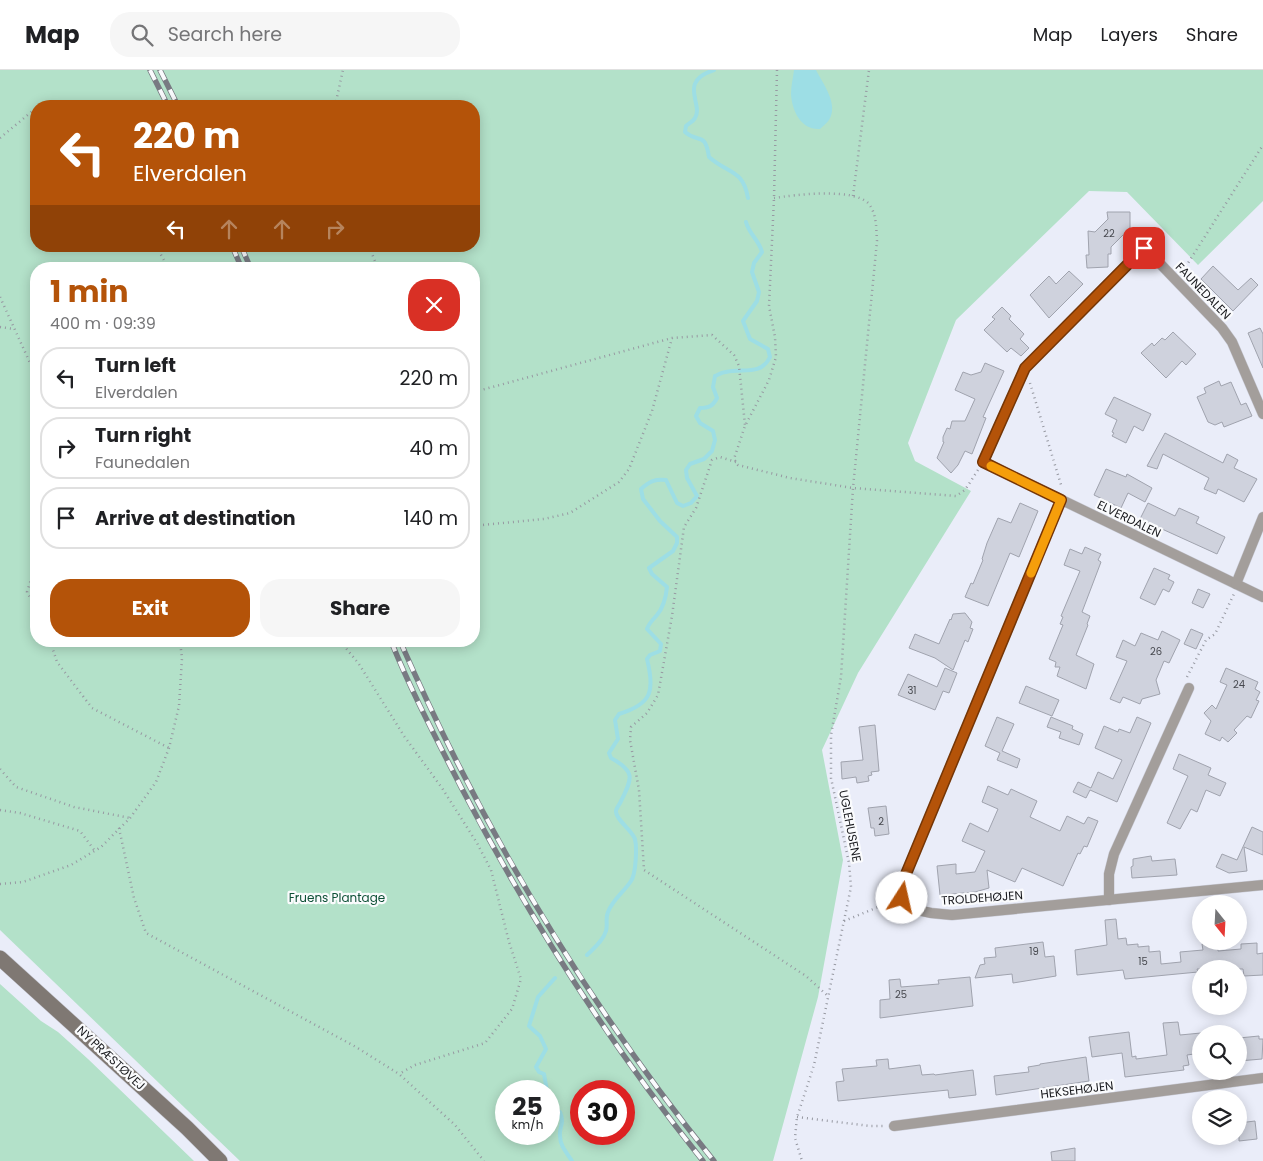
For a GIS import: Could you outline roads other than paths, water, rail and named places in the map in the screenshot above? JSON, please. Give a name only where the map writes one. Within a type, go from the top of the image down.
[{"type":"street","name":"FAUNEDALEN","points":[[983,462],[1025,368],[1144,248],[1222,328],[1227,335],[1263,414]]},
{"type":"street","name":"ELVERDALEN","points":[[983,462],[1263,597]]},
{"type":"street","name":"TROLDEHØJEN","points":[[1061,500],[901,886],[902,898],[913,909],[952,915],[1263,885]]},
{"type":"street","points":[[1236,584],[1263,518]]},
{"type":"street","points":[[1109,900],[1109,874],[1114,854],[1189,688]]},
{"type":"street","name":"NY PRÆSTØVEJ","points":[[0,958],[187,1128],[220,1161]]},
{"type":"street","name":"HEKSEHØJEN","points":[[894,1126],[1263,1078]]},
{"type":"water","points":[[794,70],[816,70],[829,94],[832,114],[820,129],[803,123],[793,107],[791,94]]},
{"type":"waterway","points":[[714,70],[703,75],[694,87],[697,112],[694,119],[686,126],[685,132],[701,139],[706,144],[709,157],[738,177],[746,189],[748,198]]},
{"type":"waterway","points":[[587,955],[603,938],[610,907],[633,878],[636,854],[635,839],[616,814],[628,786],[630,776],[628,771],[611,758],[609,753],[618,739],[615,720],[619,714],[638,706],[648,695],[651,680],[647,659],[650,655],[660,651],[661,644],[647,629],[661,609],[667,587],[652,574],[649,568],[673,551],[677,543],[677,537],[660,521],[643,499],[641,489],[653,481],[666,480],[677,503],[683,506],[691,503],[697,496],[687,478],[686,470],[690,464],[704,459],[712,451],[715,440],[713,431],[700,423],[696,416],[700,408],[710,406],[717,398],[713,387],[715,376],[725,372],[757,369],[762,367],[770,357],[768,349],[750,339],[743,321],[757,301],[759,292],[752,272],[754,263],[762,252],[746,222]]},
{"type":"waterway","points":[[545,1080],[544,1074],[539,1072],[536,1067],[546,1049],[540,1036],[529,1026],[538,997],[555,978]]},
{"type":"waterway","points":[[560,1112],[562,1120],[560,1132]]},
{"type":"waterway","points":[[560,1140],[572,1161]]},
{"type":"railway","points":[[150,70],[165,100]]},
{"type":"railway","points":[[160,70],[175,100]]},
{"type":"railway","points":[[235,252],[239,262]]},
{"type":"railway","points":[[244,252],[248,262]]},
{"type":"railway","points":[[394,647],[461,787],[543,933],[636,1072],[703,1161]]},
{"type":"railway","points":[[403,647],[465,778],[540,912],[623,1040],[714,1161]]},
{"type":"park label","name":"Fruens Plantage","points":[[337,898]]}]
